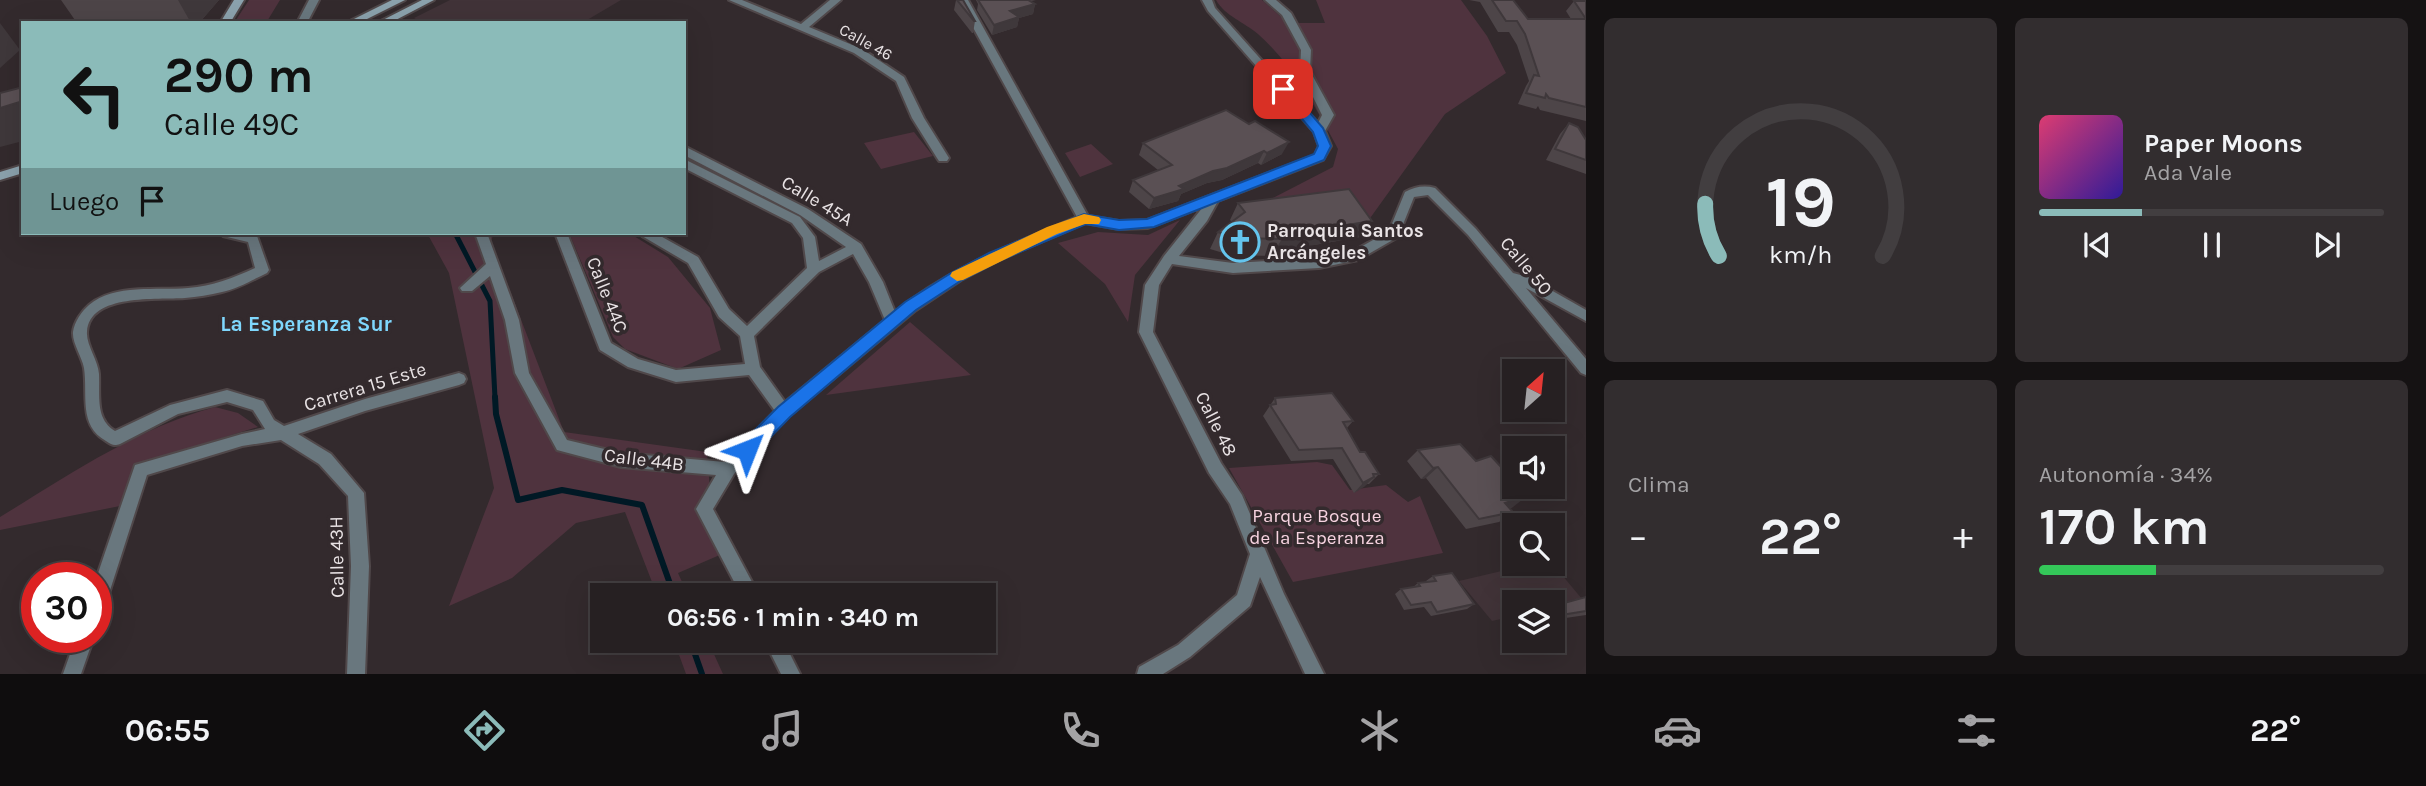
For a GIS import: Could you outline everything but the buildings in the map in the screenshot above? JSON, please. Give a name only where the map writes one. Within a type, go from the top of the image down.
[{"type":"main road","points":[[226,21],[239,0]]},
{"type":"main road","points":[[355,21],[400,0]]},
{"type":"main road","points":[[390,21],[429,0]]},
{"type":"main road","points":[[0,176],[21,170]]},
{"type":"street","points":[[303,21],[315,0]]},
{"type":"street","name":"Calle 46","points":[[734,0],[858,51],[900,79],[918,118],[943,158]]},
{"type":"street","points":[[803,27],[836,0]]},
{"type":"street","points":[[963,0],[1084,219]]},
{"type":"street","points":[[744,583],[704,509],[728,469],[784,412],[892,321],[956,276],[1052,230],[1084,219],[1119,225],[1149,223],[1319,157],[1325,146],[1319,131],[1211,9],[1207,0]]},
{"type":"street","points":[[1270,0],[1286,13],[1306,50],[1305,71],[1328,115],[1319,131]]},
{"type":"street","name":"Calle 45A","points":[[686,151],[856,247],[877,282],[892,321]]},
{"type":"street","name":"Calle 45A","points":[[686,164],[800,216],[809,237],[814,269]]},
{"type":"street","name":"Calle 50","points":[[1169,258],[1233,268],[1320,264],[1353,257],[1394,234],[1409,195],[1416,191],[1431,191],[1472,232],[1586,369]]},
{"type":"street","name":"Calle 48","points":[[1214,198],[1203,218],[1169,258],[1152,285],[1146,332],[1215,468],[1236,500],[1258,555],[1315,674]]},
{"type":"street","name":"Calle 44B","points":[[482,235],[512,320],[522,373],[562,445],[621,460],[728,469]]},
{"type":"street","name":"Calle 44C","points":[[562,235],[605,346],[634,363],[676,376],[753,369]]},
{"type":"street","points":[[649,235],[693,260],[724,313],[747,334],[753,369],[784,412]]},
{"type":"street","points":[[257,236],[262,270],[225,287],[189,293],[119,296],[96,306],[86,316],[80,333],[91,368],[94,418],[100,430],[115,439],[175,409],[227,396],[258,405],[269,424],[282,433]]},
{"type":"street","points":[[747,334],[814,269],[856,247]]},
{"type":"street","points":[[467,288],[492,266]]},
{"type":"street","points":[[1511,277],[1523,280],[1586,316]]},
{"type":"street","name":"Carrera 15 Este","points":[[111,562],[141,470],[242,440],[282,433],[365,405],[459,379]]},
{"type":"street","name":"Calle 43H","points":[[282,433],[326,459],[356,493],[360,566],[356,674]]},
{"type":"street","points":[[1146,674],[1184,651],[1244,600],[1258,555]]},
{"type":"street","points":[[72,674],[79,653]]},
{"type":"street","points":[[780,653],[791,674]]},
{"type":"shaded area","points":[[450,0],[621,0],[585,21],[419,21],[414,18]]},
{"type":"shaded area","points":[[1502,571],[1502,576],[1563,576],[1582,599],[1565,602],[1565,590],[1502,590],[1502,619],[1492,621],[1459,581]]},
{"type":"green space","points":[[249,0],[280,0],[267,21],[235,21]]},
{"type":"green space","points":[[1216,0],[1262,0],[1288,23],[1325,23],[1316,0],[1461,0],[1487,36],[1506,73],[1445,114],[1368,221],[1248,211],[1333,167],[1338,149],[1312,103],[1282,59],[1258,34],[1230,15]]},
{"type":"green space","points":[[914,132],[933,156],[881,169],[864,143]]},
{"type":"green space","points":[[1091,144],[1113,164],[1080,177],[1065,153]]},
{"type":"green space","points":[[1180,220],[1135,275],[1128,322],[1105,284],[1058,243],[1098,232],[1148,235]]},
{"type":"green space","points":[[428,235],[493,235],[491,241],[564,432],[707,452],[712,516],[729,551],[678,573],[683,583],[652,583],[625,512],[576,523],[512,578],[449,606],[494,488],[449,273]]},
{"type":"green space","points":[[570,235],[632,235],[668,257],[710,308],[721,350],[678,369],[625,349],[613,337]]},
{"type":"green space","points":[[910,322],[971,375],[826,395]]},
{"type":"green space","points":[[215,407],[238,413],[258,427],[134,465],[120,506],[0,530],[0,517],[104,454],[158,427]]},
{"type":"green space","name":"Parque Bosque de la Esperanza","points":[[1317,462],[1332,465],[1350,490],[1386,485],[1408,502],[1420,496],[1443,553],[1293,582],[1229,468]]},
{"type":"green space","points":[[678,653],[713,653],[723,674],[686,674]]},
{"type":"waterway","points":[[456,235],[490,301],[495,398]]},
{"type":"waterway","points":[[495,397],[496,414],[518,500],[562,490],[642,505],[670,583]]},
{"type":"waterway","points":[[695,653],[702,674]]},
{"type":"slow traffic","points":[[957,276],[1052,230],[1084,219],[1094,220]]},
{"type":"place","name":"Parroquia Santos Arcángeles","points":[[1240,242]]},
{"type":"district","name":"La Esperanza Sur","points":[[306,324]]},
{"type":"route","points":[[747,450],[784,412],[892,321],[956,276],[1052,230],[1084,219],[1119,225],[1149,223],[1319,157],[1325,146],[1319,131],[1283,89]]}]
